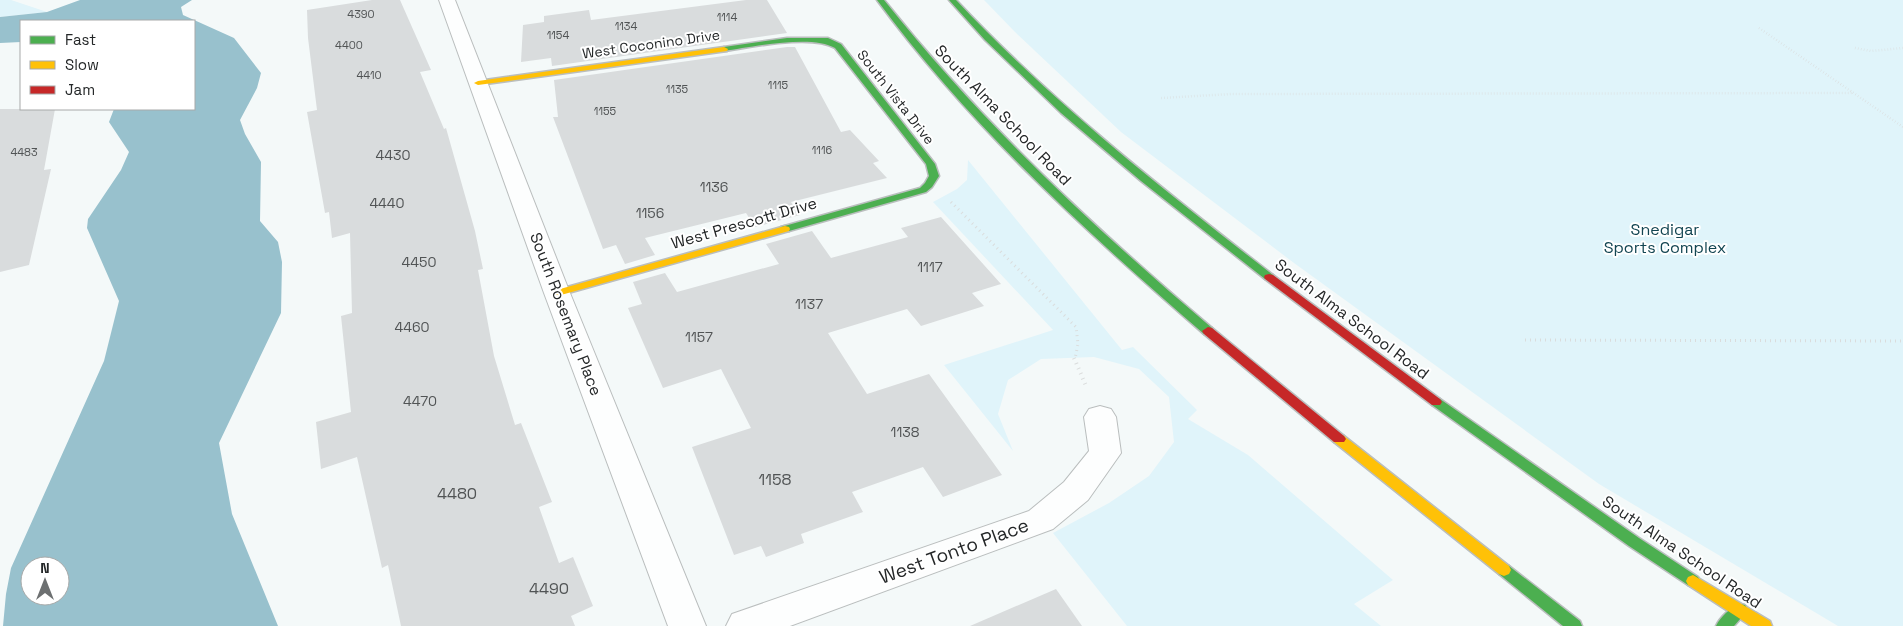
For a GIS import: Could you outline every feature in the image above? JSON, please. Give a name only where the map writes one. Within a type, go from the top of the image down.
[{"type":"main road","name":"South Alma School Road","points":[[880,0],[918,50],[972,109],[1076,214],[1155,286],[1276,389],[1574,626]]},
{"type":"main road","name":"South Alma School Road","points":[[952,0],[1008,59],[1113,154],[1266,275],[1494,443],[1636,543],[1764,626]]},
{"type":"main road","name":"West Coconino Drive","points":[[478,83],[787,40],[828,40]]},
{"type":"main road","name":"South Vista Drive","points":[[828,40],[838,46],[930,164],[931,181]]},
{"type":"main road","name":"West Prescott Drive","points":[[557,293],[923,190],[931,181]]},
{"type":"main road","points":[[1724,626],[1740,610]]},
{"type":"street","name":"South Rosemary Place","points":[[448,0],[557,293],[687,626]]},
{"type":"street","name":"West Tonto Place","points":[[745,626],[1041,520],[1076,491],[1105,453],[1100,417]]},
{"type":"path","points":[[1759,28],[1903,127]]},
{"type":"path","points":[[1854,48],[1870,51],[1903,48]]},
{"type":"path","points":[[1161,98],[1240,94],[1853,93]]},
{"type":"path","points":[[931,181],[1076,327],[1078,344],[1074,358],[1100,417]]},
{"type":"path","points":[[1525,340],[1903,341]]},
{"type":"green space","points":[[0,0],[11,0],[47,12],[0,17]]},
{"type":"green space","name":"Snedigar Sports Complex","points":[[984,0],[1903,0],[1903,626],[1838,626],[1599,484],[1294,263],[1121,132],[1015,32]]},
{"type":"green space","points":[[968,160],[1122,350],[1133,347],[1197,410],[1188,419],[1248,455],[1393,580],[1354,604],[1381,626],[1127,626],[1053,533],[1109,503],[1149,476],[1174,442],[1169,397],[1139,369],[1094,357],[1041,359],[1008,380],[998,414],[1013,451],[944,365],[1053,330],[933,202],[957,189],[967,180]]},
{"type":"water","points":[[80,0],[192,0],[181,7],[183,15],[194,20],[20,20],[20,42],[0,43],[0,17],[47,12]]},
{"type":"water","points":[[195,20],[234,38],[261,73],[257,88],[240,120],[245,134],[261,162],[260,221],[278,242],[282,262],[281,313],[219,443],[232,514],[278,626],[3,626],[11,568],[104,361],[119,301],[87,228],[88,219],[121,170],[129,152],[109,122],[114,110],[195,110]]},
{"type":"building","points":[[372,0],[400,0],[431,70],[420,72],[444,129],[446,128],[475,231],[483,269],[478,270],[494,356],[515,425],[521,423],[552,502],[539,507],[559,563],[573,557],[593,606],[571,616],[575,626],[401,626],[388,565],[382,568],[357,457],[321,469],[316,422],[351,412],[341,316],[352,313],[350,233],[332,238],[329,212],[325,213],[307,112],[317,110],[308,38],[307,10]]},
{"type":"building","points":[[746,0],[767,0],[787,33],[552,66],[551,58],[521,62],[523,25],[544,22],[544,16],[589,10],[591,20]]},
{"type":"building","points":[[795,47],[841,132],[850,130],[879,161],[873,163],[887,178],[791,202],[800,215],[755,227],[746,213],[645,238],[655,255],[625,264],[616,245],[603,249],[553,117],[558,117],[554,80]]},
{"type":"building","points":[[0,109],[55,110],[44,170],[51,169],[29,265],[0,272]]},
{"type":"building","points":[[941,217],[1001,284],[972,293],[984,306],[921,326],[907,309],[828,333],[867,394],[929,374],[1002,475],[943,497],[923,467],[852,492],[863,512],[801,534],[804,543],[766,557],[761,546],[734,555],[692,447],[751,428],[721,369],[663,388],[628,308],[642,304],[633,282],[665,273],[677,292],[779,264],[766,244],[812,231],[831,258],[908,237],[901,228]]},
{"type":"building","points":[[1056,589],[1082,626],[970,626]]},
{"type":"traffic: fast","points":[[880,0],[954,90],[1035,175],[1120,255],[1208,331]]},
{"type":"traffic: fast","points":[[952,0],[1025,75],[1064,111],[1144,179],[1269,277]]},
{"type":"traffic: fast","points":[[724,49],[787,40],[828,40],[838,46],[930,164],[934,176],[929,185],[923,190],[785,229]]},
{"type":"traffic: fast","points":[[1436,402],[1634,542],[1693,581]]},
{"type":"traffic: fast","points":[[1504,570],[1574,626]]},
{"type":"traffic: fast","points":[[1724,626],[1740,610]]},
{"type":"traffic: slow","points":[[478,83],[724,49]]},
{"type":"traffic: slow","points":[[557,293],[785,229]]},
{"type":"traffic: slow","points":[[1339,439],[1504,570]]},
{"type":"traffic: slow","points":[[1693,581],[1764,626]]},
{"type":"traffic: jam","points":[[1269,277],[1436,402]]},
{"type":"traffic: jam","points":[[1208,331],[1339,439]]}]
